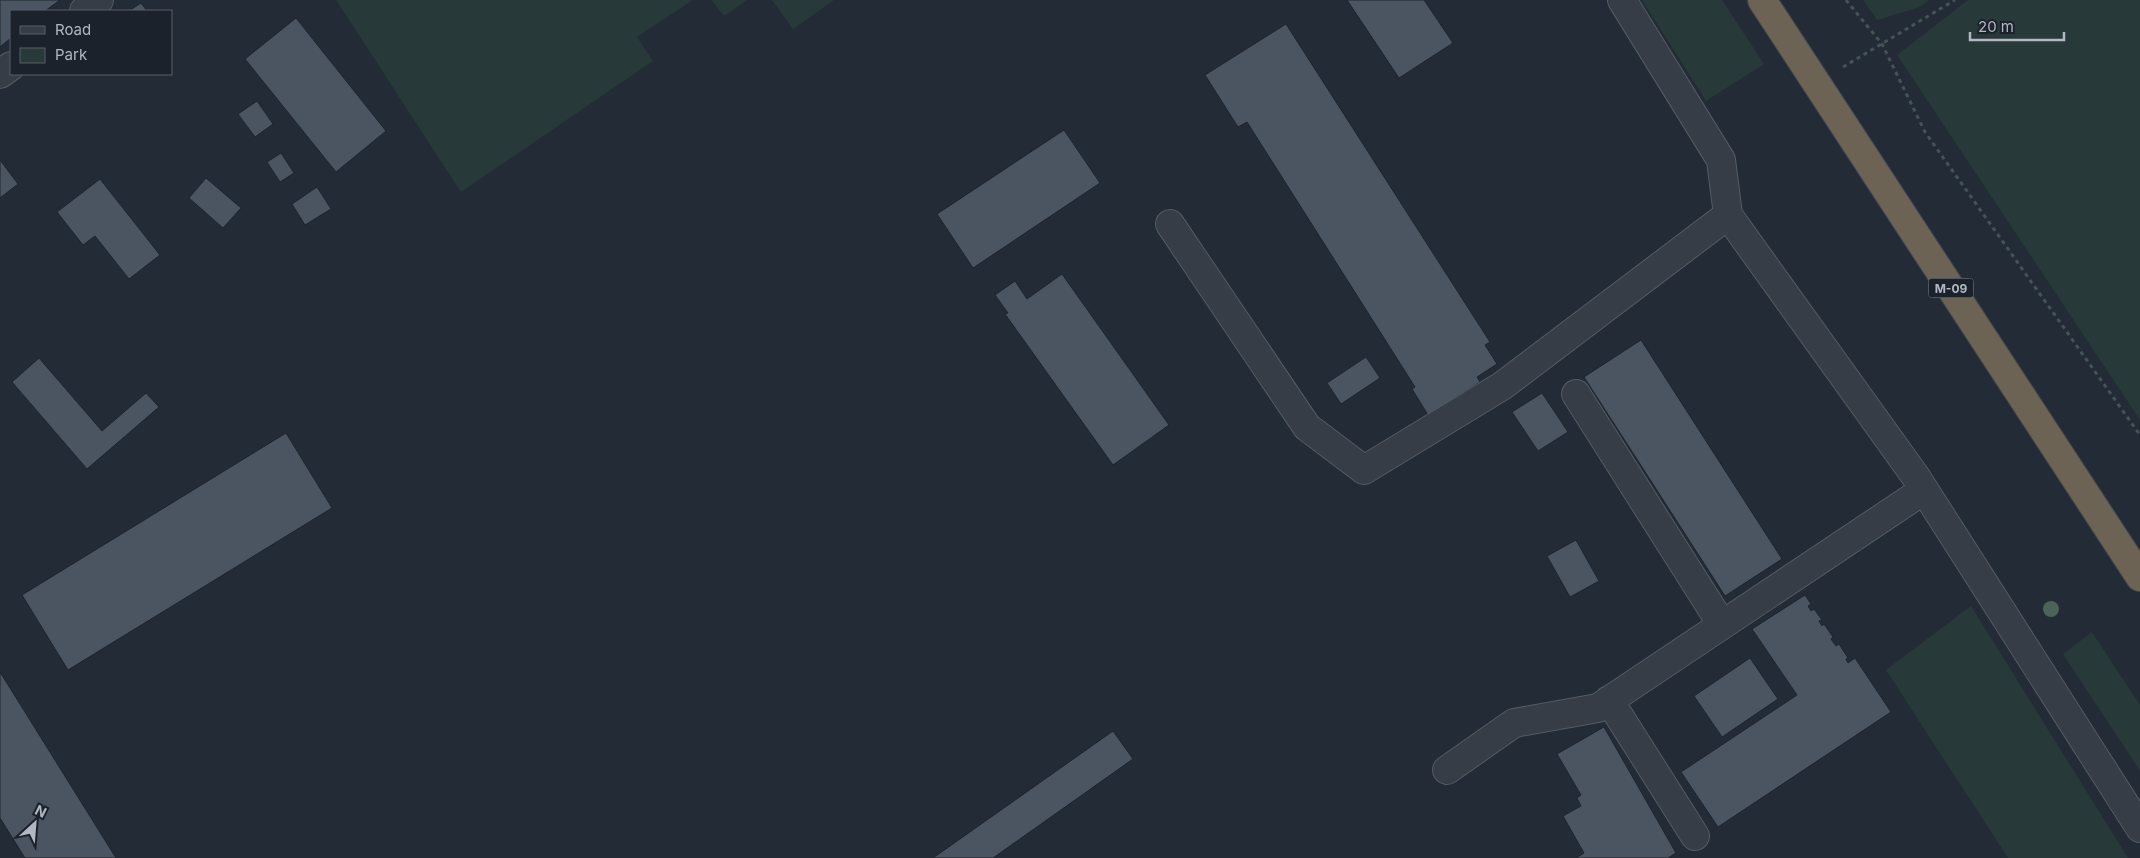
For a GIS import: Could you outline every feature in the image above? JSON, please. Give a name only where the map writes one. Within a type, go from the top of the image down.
[{"type":"highway","name":"М-09","points":[[1762,0],[2140,577]]},
{"type":"street","points":[[85,10],[99,0]]},
{"type":"street","points":[[1622,0],[1721,160],[1728,215],[1924,490],[2140,828]]},
{"type":"street","points":[[1170,224],[1307,427],[1364,470],[1502,386],[1728,215]]},
{"type":"street","points":[[1576,394],[1721,623]]},
{"type":"street","points":[[1447,770],[1514,723],[1598,708],[1721,623],[1924,490]]},
{"type":"street","points":[[1610,700],[1695,836]]},
{"type":"path","points":[[1846,0],[1882,44],[1925,132],[2140,435]]},
{"type":"path","points":[[1816,83],[1954,0]]},
{"type":"green space","points":[[336,0],[693,0],[637,37],[653,61],[461,192]]},
{"type":"green space","points":[[711,0],[747,0],[724,16]]},
{"type":"green space","points":[[772,0],[834,0],[793,29]]},
{"type":"green space","points":[[1642,0],[1722,0],[1764,64],[1706,101]]},
{"type":"green space","points":[[1863,0],[1929,0],[1920,7],[1877,20]]},
{"type":"green space","points":[[1968,0],[2140,0],[2140,420],[1897,55]]},
{"type":"green space","points":[[1971,606],[2128,858],[2008,858],[1886,670]]},
{"type":"green space","points":[[2092,632],[2140,705],[2140,771],[2063,654]]},
{"type":"building","points":[[0,0],[60,0],[46,10],[10,10],[10,39],[0,47]]},
{"type":"building","points":[[1347,0],[1424,0],[1453,43],[1399,78]]},
{"type":"building","points":[[141,3],[146,10],[130,10]]},
{"type":"building","points":[[296,18],[386,131],[336,172],[245,59]]},
{"type":"building","points":[[1286,24],[1490,342],[1485,345],[1497,364],[1477,377],[1480,382],[1428,415],[1412,389],[1415,387],[1247,122],[1238,127],[1205,75]]},
{"type":"building","points":[[257,101],[273,124],[255,137],[238,114]]},
{"type":"building","points":[[1064,130],[1100,183],[973,268],[937,214]]},
{"type":"building","points":[[281,153],[294,173],[280,182],[267,162]]},
{"type":"building","points":[[0,160],[18,184],[0,198]]},
{"type":"building","points":[[206,178],[241,208],[223,228],[189,198]]},
{"type":"building","points":[[100,179],[160,255],[129,279],[95,236],[83,245],[57,212]]},
{"type":"building","points":[[317,187],[331,209],[305,225],[292,204]]},
{"type":"building","points":[[1062,274],[1169,425],[1113,465],[1005,314],[1008,313],[995,295],[1015,281],[1027,299]]},
{"type":"building","points":[[1641,340],[1782,559],[1725,596],[1584,377]]},
{"type":"building","points":[[1366,357],[1380,378],[1341,404],[1327,383]]},
{"type":"building","points":[[39,358],[102,431],[146,393],[159,407],[87,469],[12,382]]},
{"type":"building","points":[[1542,393],[1568,432],[1538,451],[1512,412]]},
{"type":"building","points":[[286,433],[332,508],[68,670],[22,595]]},
{"type":"building","points":[[1576,540],[1599,581],[1570,597],[1547,556]]},
{"type":"building","points":[[1805,595],[1811,604],[1808,606],[1811,611],[1814,609],[1822,620],[1819,621],[1822,626],[1824,624],[1833,637],[1831,639],[1836,646],[1839,644],[1848,658],[1846,659],[1848,663],[1855,658],[1891,712],[1718,827],[1681,772],[1797,695],[1752,629]]},
{"type":"building","points":[[1750,658],[1778,699],[1722,737],[1694,696]]},
{"type":"building","points":[[0,672],[116,858],[25,858],[0,818]]},
{"type":"building","points":[[1604,727],[1676,853],[1668,858],[1576,858],[1584,853],[1563,816],[1581,806],[1577,798],[1581,795],[1557,754]]},
{"type":"building","points":[[1113,731],[1133,759],[993,858],[933,858]]}]
